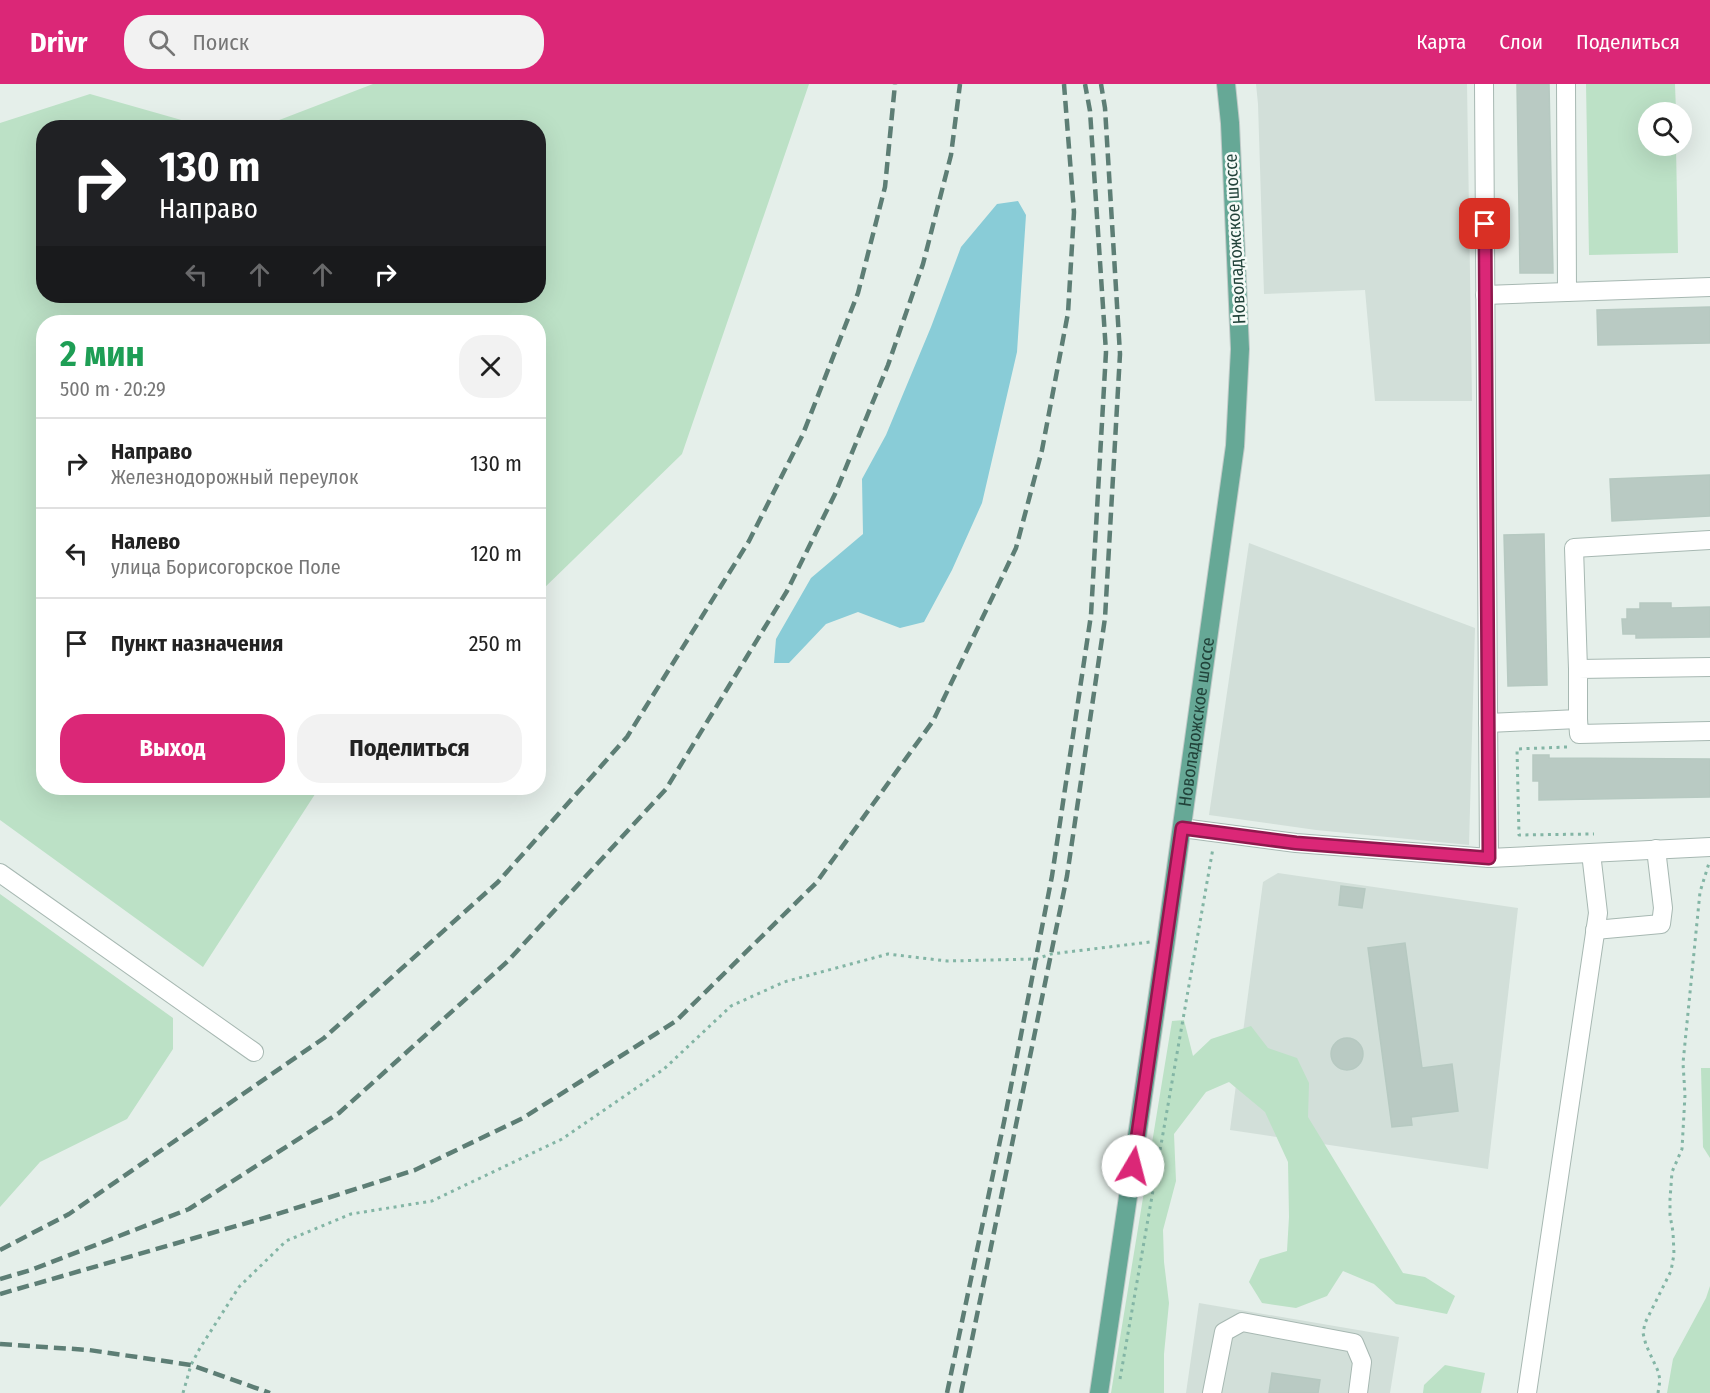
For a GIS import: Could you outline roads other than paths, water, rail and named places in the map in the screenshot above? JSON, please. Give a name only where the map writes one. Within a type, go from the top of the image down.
[{"type":"main road","name":"Новоладожское шоссе","points":[[1099,1393],[1167,940],[1235,446],[1240,349],[1230,123],[1226,84]]},
{"type":"street","points":[[1484,84],[1489,858]]},
{"type":"street","points":[[1566,84],[1567,292]]},
{"type":"street","points":[[1485,295],[1710,287]]},
{"type":"street","points":[[1710,540],[1574,548],[1579,734],[1710,731]]},
{"type":"street","points":[[1578,669],[1710,667]]},
{"type":"street","points":[[1488,723],[1578,719]]},
{"type":"street","points":[[1182,828],[1296,843],[1489,858],[1710,847]]},
{"type":"street","points":[[1595,930],[1661,924],[1662,908],[1656,849]]},
{"type":"street","points":[[1527,1393],[1598,913],[1591,853]]},
{"type":"street","points":[[0,873],[254,1052]]},
{"type":"street","points":[[1212,1393],[1224,1332],[1242,1322],[1354,1343],[1362,1362],[1358,1393]]},
{"type":"water","points":[[1018,201],[1026,215],[1017,352],[982,503],[952,570],[924,622],[900,628],[858,612],[826,624],[789,663],[774,663],[776,639],[811,578],[863,534],[862,479],[886,435],[961,247],[997,204]]},
{"type":"railway","points":[[0,1250],[69,1214],[324,1038],[498,882],[627,737],[749,541],[803,434],[858,293],[885,187],[895,84]]},
{"type":"railway","points":[[0,1279],[31,1270],[189,1209],[339,1113],[508,961],[666,789],[787,591],[835,494],[888,365],[923,264],[951,155],[960,84]]},
{"type":"railway","points":[[0,1294],[271,1216],[415,1170],[523,1118],[676,1021],[816,883],[933,721],[1016,548],[1042,450],[1068,313],[1074,212],[1064,84]]},
{"type":"railway","points":[[947,1393],[1004,1122],[1052,876],[1091,615],[1106,352],[1090,111],[1085,84]]},
{"type":"railway","points":[[961,1393],[1067,876],[1105,618],[1120,354],[1105,108],[1101,84]]},
{"type":"railway","points":[[0,1344],[89,1350],[191,1365],[270,1393]]}]
